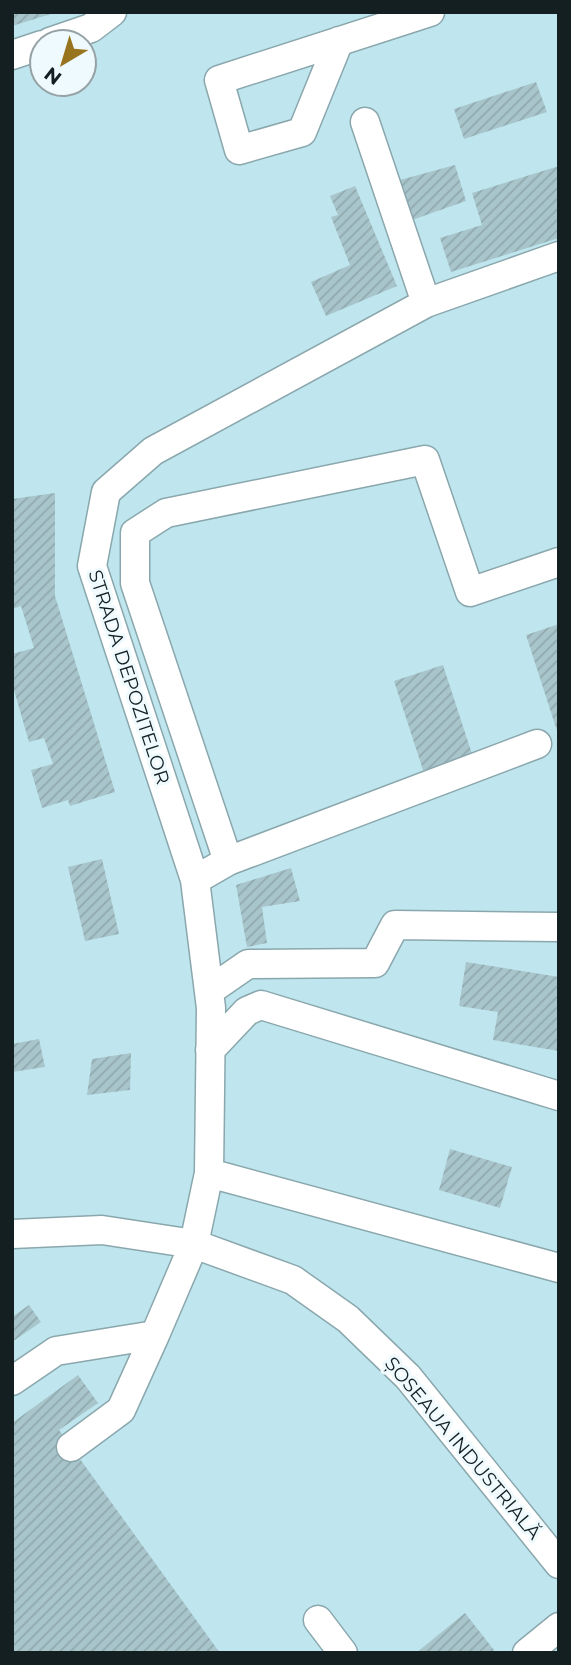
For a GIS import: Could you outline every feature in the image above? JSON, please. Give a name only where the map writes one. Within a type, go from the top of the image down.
[{"type":"street","points":[[90,28],[112,12]]},
{"type":"street","points":[[339,41],[302,132],[239,150],[219,80],[339,41],[430,12]]},
{"type":"street","points":[[365,122],[426,303]]},
{"type":"street","name":"STRADA DEPOZITELOR","points":[[71,1447],[121,1410],[194,1244],[209,1173],[211,1008],[194,880],[92,566],[106,492],[153,451],[426,303],[559,256]]},
{"type":"street","points":[[228,861],[135,583],[135,533],[166,513],[425,460],[470,592],[559,562]]},
{"type":"street","points":[[194,880],[228,861],[537,744]]},
{"type":"street","points":[[209,991],[248,964],[375,963],[395,925],[559,927]]},
{"type":"street","points":[[211,1050],[247,1012],[261,1004],[559,1096]]},
{"type":"street","points":[[209,1173],[559,1268]]},
{"type":"street","name":"ȘOSEAUA INDUSTRIALĂ","points":[[12,1234],[102,1230],[194,1244],[293,1280],[348,1319],[408,1377],[559,1564]]},
{"type":"street","points":[[12,1381],[56,1351],[155,1335]]},
{"type":"street","points":[[318,1620],[343,1653]]},
{"type":"street","points":[[527,1653],[559,1628]]},
{"type":"shaded area","points":[[12,12],[559,12],[559,1653],[12,1653]]},
{"type":"building","points":[[12,12],[54,12],[54,13],[12,26]]},
{"type":"building","points":[[536,82],[547,112],[464,139],[454,109]]},
{"type":"building","points":[[455,165],[466,201],[412,220],[400,180]]},
{"type":"building","points":[[559,166],[559,238],[451,272],[440,238],[482,225],[472,193]]},
{"type":"building","points":[[355,186],[397,286],[326,316],[311,282],[350,265],[331,217],[338,215],[330,196]]},
{"type":"building","points":[[55,493],[55,596],[115,792],[70,806],[68,800],[42,808],[31,770],[53,764],[44,738],[29,742],[12,683],[12,654],[34,648],[21,606],[12,609],[12,499]]},
{"type":"building","points":[[559,624],[559,734],[558,734],[526,635]]},
{"type":"building","points":[[443,665],[473,757],[424,773],[394,681]]},
{"type":"building","points":[[102,859],[119,934],[85,941],[68,867]]},
{"type":"building","points":[[291,868],[300,901],[262,907],[267,943],[247,947],[236,885]]},
{"type":"building","points":[[466,962],[559,977],[559,1051],[493,1040],[498,1012],[459,1006]]},
{"type":"building","points":[[39,1039],[45,1067],[12,1072],[12,1044]]},
{"type":"building","points":[[131,1053],[130,1090],[87,1095],[92,1059]]},
{"type":"building","points":[[450,1149],[512,1167],[500,1208],[439,1190]]},
{"type":"building","points":[[29,1305],[41,1322],[12,1342],[12,1317]]},
{"type":"building","points":[[78,1375],[98,1403],[59,1430],[220,1653],[12,1653],[12,1423]]},
{"type":"building","points":[[465,1613],[494,1650],[490,1653],[416,1653]]}]
